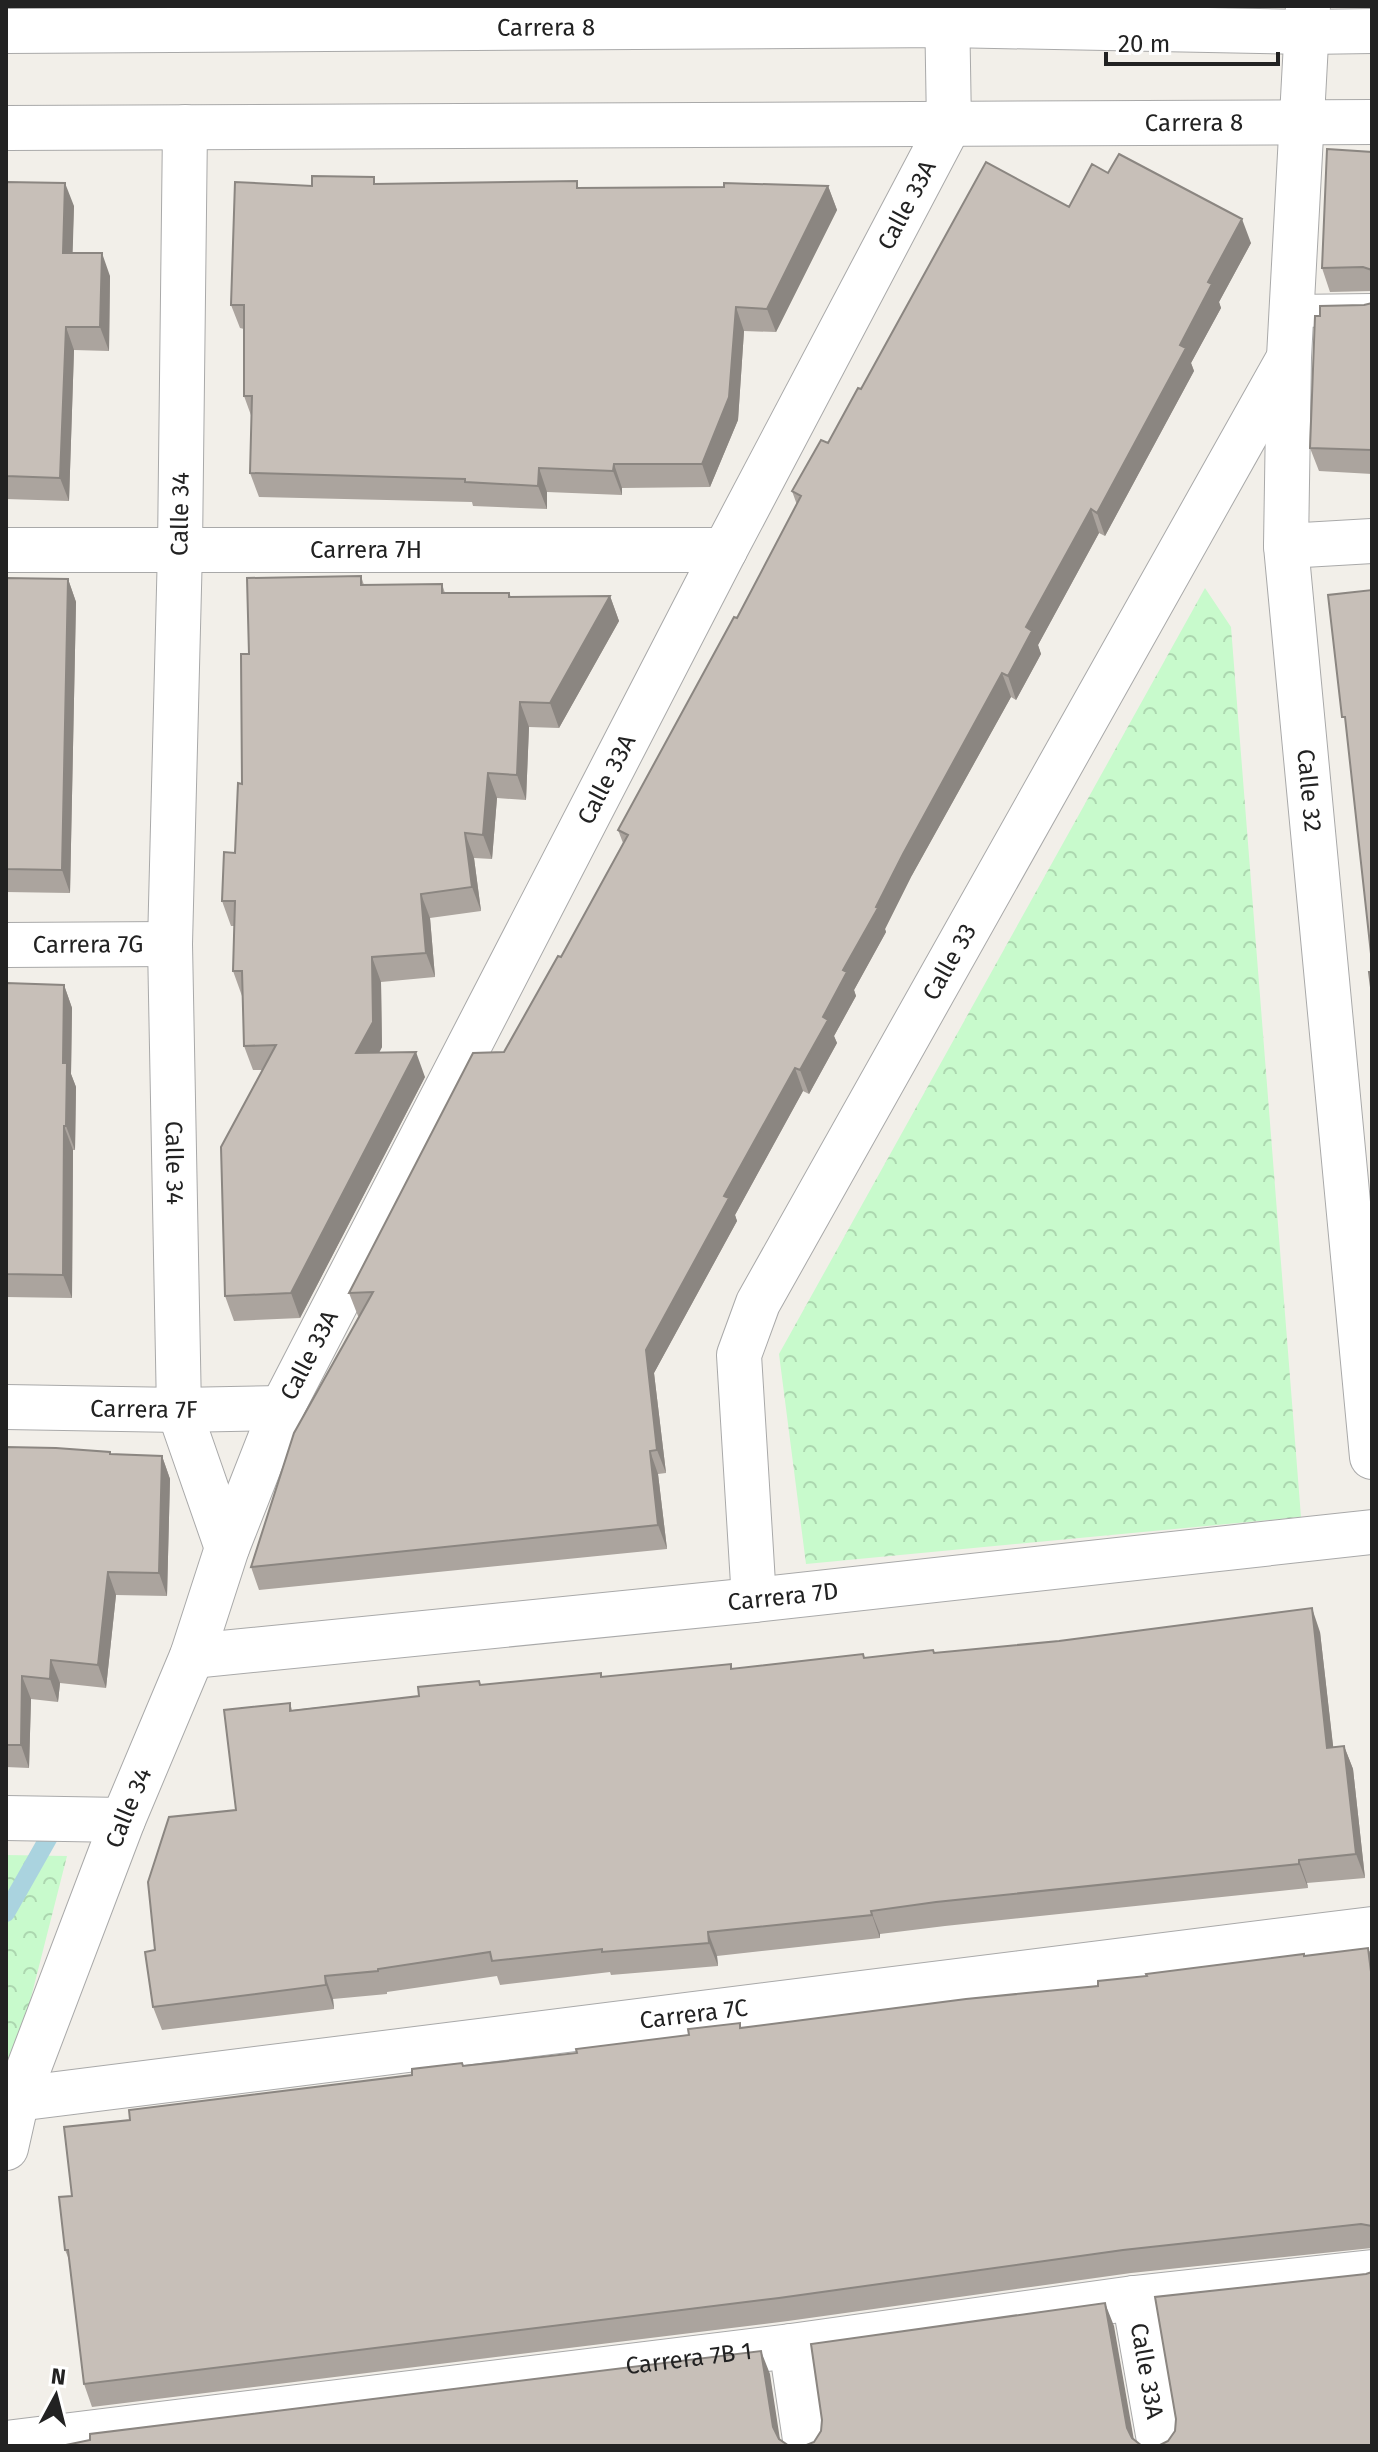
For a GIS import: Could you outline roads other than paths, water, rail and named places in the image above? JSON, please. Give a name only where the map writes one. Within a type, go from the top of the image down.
[{"type":"street","name":"Carrera 8","points":[[6,31],[515,17],[947,16],[1307,19],[1372,31]]},
{"type":"street","name":"Calle 33A","points":[[227,1548],[282,1408],[725,550],[949,125],[947,16]]},
{"type":"street","points":[[1303,122],[1307,19]]},
{"type":"street","name":"Calle 32","points":[[1303,122],[1289,357],[1286,546],[1372,1457]]},
{"type":"street","name":"Carrera 8","points":[[6,128],[1372,122]]},
{"type":"street","name":"Calle 34","points":[[6,2148],[17,2099],[123,1820],[192,1656],[227,1548],[179,1410],[170,944],[180,549],[185,127]]},
{"type":"street","name":"Calle 33","points":[[754,1600],[739,1355],[758,1303],[1289,357]]},
{"type":"street","points":[[1286,546],[1372,541]]},
{"type":"street","name":"Carrera 7H","points":[[6,550],[725,550]]},
{"type":"street","name":"Carrera 7G","points":[[6,945],[170,944]]},
{"type":"street","name":"Carrera 7F","points":[[6,1407],[282,1408]]},
{"type":"street","name":"Carrera 7D","points":[[192,1656],[754,1600],[1372,1532]]},
{"type":"street","points":[[6,1818],[123,1820]]},
{"type":"street","name":"Carrera 7C","points":[[17,2099],[1372,1929]]},
{"type":"street","name":"Carrera 7B 1","points":[[6,2443],[791,2346],[1134,2298],[1372,2272]]},
{"type":"street","name":"Calle 33A","points":[[1134,2298],[1160,2446]]},
{"type":"street","points":[[791,2346],[806,2446]]},
{"type":"lane","points":[[1292,311],[1372,310]]},
{"type":"waterway","points":[[6,1913],[58,1821]]}]
